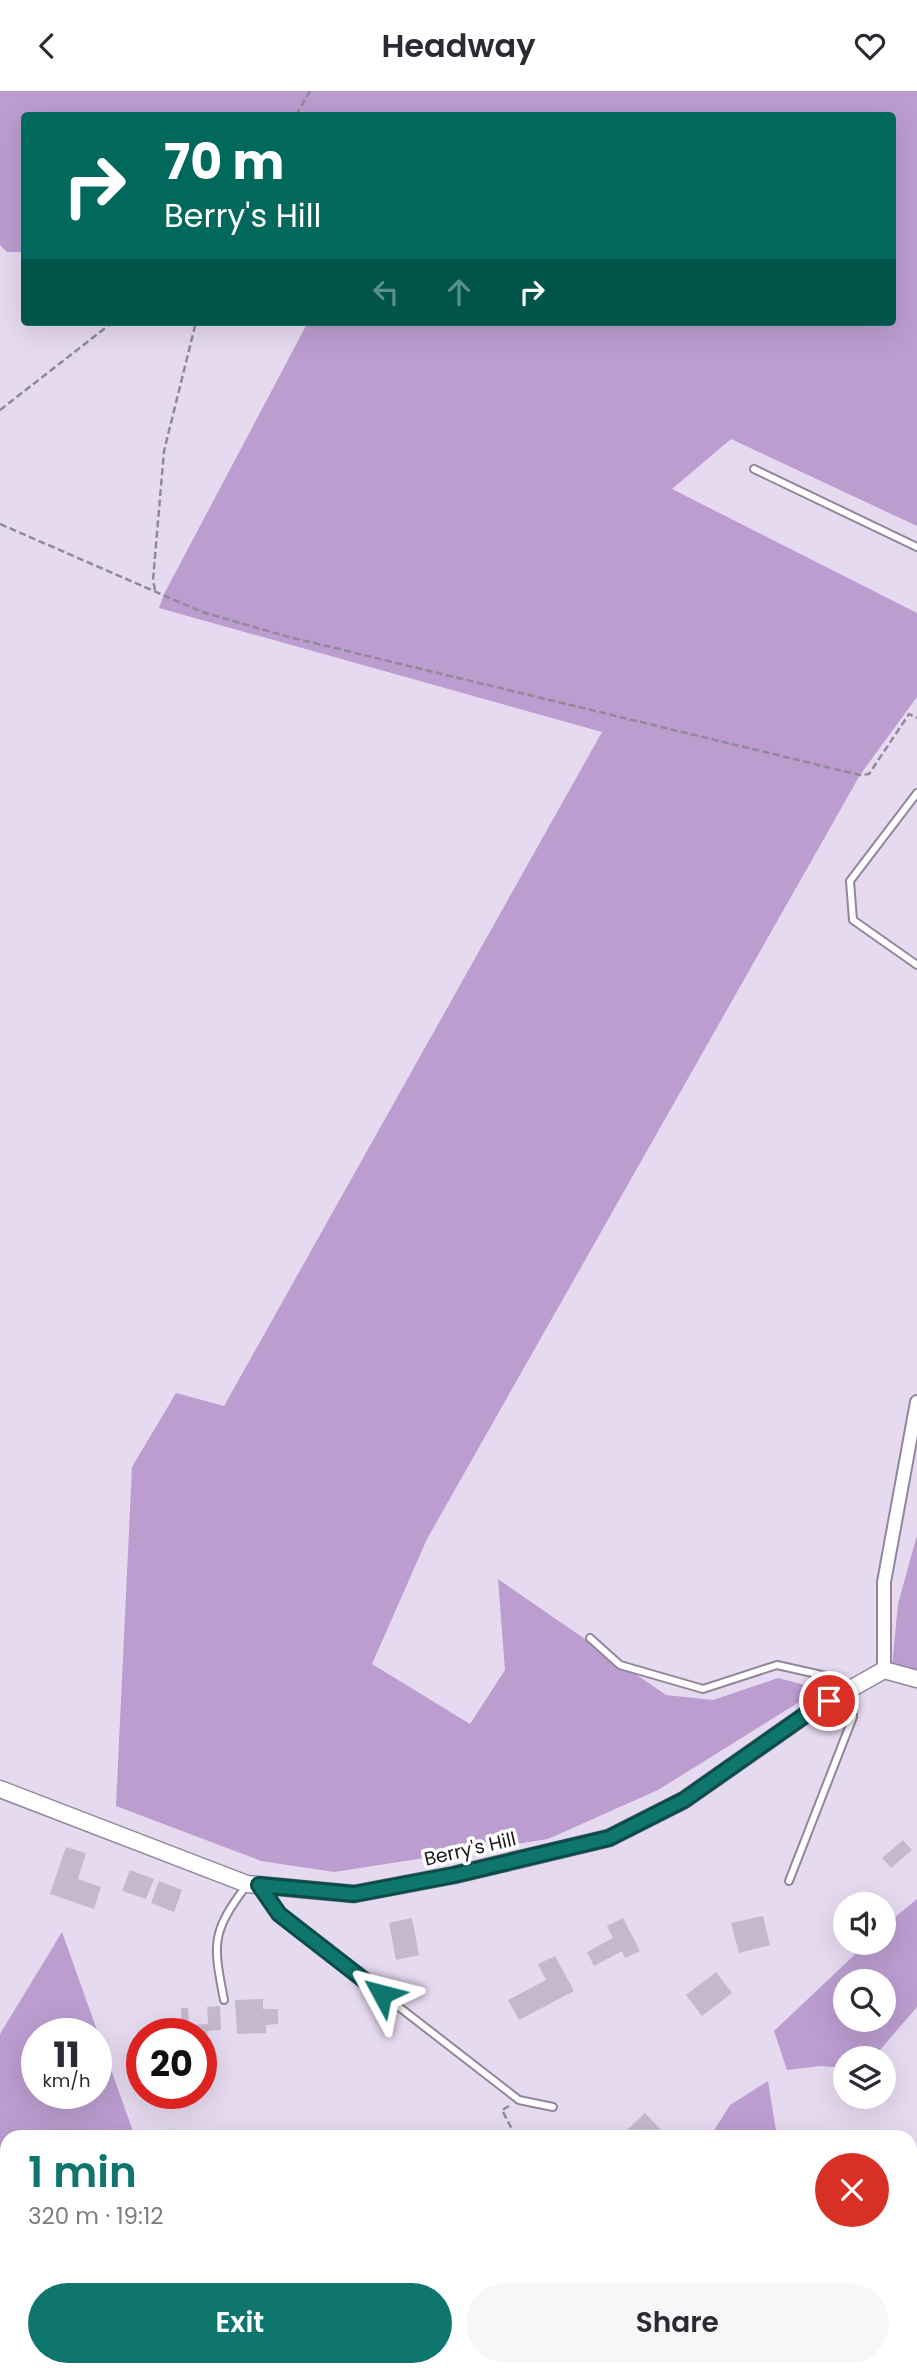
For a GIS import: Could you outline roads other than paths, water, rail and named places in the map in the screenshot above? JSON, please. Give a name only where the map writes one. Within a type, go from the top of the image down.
[{"type":"street","points":[[917,1402],[884,1582],[884,1670],[917,1679]]},
{"type":"street","name":"Berry's Hill","points":[[0,1789],[253,1885],[354,1894],[454,1875],[609,1838],[684,1800],[808,1713],[884,1670]]},
{"type":"lane","points":[[754,468],[917,547]]},
{"type":"lane","points":[[917,793],[850,881],[853,920],[917,965]]},
{"type":"lane","points":[[590,1638],[620,1665],[703,1689],[777,1665],[826,1676],[850,1689],[853,1717],[789,1881]]},
{"type":"lane","points":[[224,2000],[215,1953],[216,1936],[229,1909],[253,1885],[279,1914],[519,2100],[553,2107]]}]
